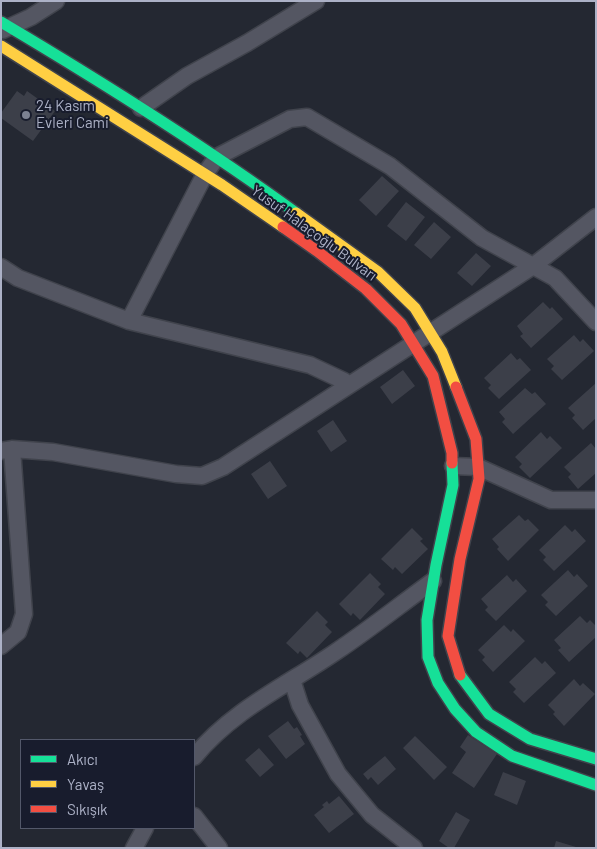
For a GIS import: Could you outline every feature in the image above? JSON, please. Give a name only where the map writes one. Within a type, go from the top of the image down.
[{"type":"street","points":[[4,27],[31,17],[56,1]]},
{"type":"street","points":[[141,108],[187,76],[247,43],[316,1]]},
{"type":"street","name":"Yusuf Halaçoğlu Bulvarı","points":[[4,27],[141,108],[217,157],[378,272],[415,308],[442,352],[476,439],[479,479],[460,559],[448,636],[459,673],[489,714],[530,739],[596,758]]},
{"type":"street","name":"Yusuf Halaçoğlu Bulvarı","points":[[1,46],[205,174],[317,251],[366,289],[401,324],[433,376],[452,453],[454,485],[433,582],[427,620],[428,657],[438,683],[455,710],[476,732],[512,756],[596,785]]},
{"type":"street","points":[[129,321],[205,174],[217,157],[290,120],[307,117],[390,166],[482,238],[555,278],[596,322]]},
{"type":"street","points":[[1,646],[18,632],[24,614],[6,450],[53,452],[176,474],[202,476],[223,467],[533,266],[596,218]]},
{"type":"street","points":[[1,267],[18,278],[129,321],[310,365],[344,381],[348,386]]},
{"type":"street","points":[[453,466],[478,467],[551,500],[596,500]]},
{"type":"street","points":[[195,756],[204,744],[240,714],[338,651],[433,582]]},
{"type":"street","points":[[292,680],[300,705],[338,774],[372,816],[414,848]]},
{"type":"street","points":[[195,817],[219,848]]},
{"type":"street","points":[[134,848],[144,829]]},
{"type":"building","name":"24 Kasım Evleri Cami","points":[[17,91],[24,96],[27,91],[55,111],[33,141],[1,118],[1,113]]},
{"type":"building","points":[[382,176],[399,191],[376,216],[359,200]]},
{"type":"building","points":[[406,202],[425,217],[406,241],[387,226]]},
{"type":"building","points":[[434,222],[451,237],[431,259],[414,245]]},
{"type":"building","points":[[476,253],[491,266],[472,286],[457,273]]},
{"type":"building","points":[[543,302],[550,309],[552,307],[563,319],[531,348],[520,336],[523,334],[517,326]]},
{"type":"building","points":[[574,335],[580,342],[583,339],[594,351],[562,380],[551,369],[554,366],[547,359]]},
{"type":"building","points":[[511,353],[517,360],[520,358],[531,370],[499,399],[488,388],[491,385],[484,378]]},
{"type":"building","points":[[403,370],[415,386],[392,404],[380,387]]},
{"type":"building","points":[[596,383],[596,418],[583,430],[572,418],[575,415],[568,408]]},
{"type":"building","points":[[525,388],[532,394],[535,392],[546,404],[513,434],[502,422],[505,419],[499,412]]},
{"type":"building","points":[[333,420],[347,441],[331,452],[317,431]]},
{"type":"building","points":[[541,432],[547,439],[550,436],[562,448],[530,478],[519,467],[522,464],[515,457]]},
{"type":"building","points":[[591,443],[596,449],[596,473],[578,489],[568,477],[571,474],[564,467]]},
{"type":"building","points":[[270,461],[287,486],[268,499],[251,474]]},
{"type":"building","points":[[519,515],[525,521],[528,519],[539,530],[508,561],[497,549],[499,547],[492,539]]},
{"type":"building","points":[[565,525],[572,532],[575,529],[586,541],[554,571],[543,560],[546,557],[539,550]]},
{"type":"building","points":[[412,528],[423,539],[420,541],[428,549],[402,574],[395,567],[393,570],[381,559]]},
{"type":"building","points":[[568,570],[574,577],[577,574],[588,586],[556,616],[545,605],[548,602],[541,595]]},
{"type":"building","points":[[370,573],[381,584],[378,587],[385,594],[360,620],[353,613],[351,616],[339,604]]},
{"type":"building","points":[[507,575],[513,582],[516,579],[527,591],[496,621],[485,610],[488,607],[481,599]]},
{"type":"building","points":[[317,611],[328,622],[325,625],[332,632],[307,658],[300,651],[298,654],[286,643]]},
{"type":"building","points":[[580,616],[587,623],[590,620],[596,626],[596,637],[569,662],[558,650],[561,648],[554,640]]},
{"type":"building","points":[[504,625],[511,632],[513,629],[525,641],[493,672],[482,660],[485,657],[478,650]]},
{"type":"building","points":[[535,657],[542,664],[545,661],[556,673],[524,703],[513,692],[516,689],[509,682]]},
{"type":"building","points":[[574,679],[580,686],[583,683],[595,694],[564,726],[548,705]]},
{"type":"building","points":[[288,721],[294,729],[297,727],[305,744],[286,759],[268,736]]},
{"type":"building","points":[[468,735],[497,754],[474,788],[452,773],[466,752],[460,747]]},
{"type":"building","points":[[415,736],[447,767],[434,780],[403,748]]},
{"type":"building","points":[[259,748],[274,765],[260,777],[245,760]]},
{"type":"building","points":[[385,756],[396,769],[378,785],[371,777],[368,780],[363,774]]},
{"type":"building","points":[[503,772],[526,781],[517,805],[494,795]]},
{"type":"building","points":[[339,796],[354,814],[329,833],[314,815],[324,807],[322,805],[327,801],[329,804]]},
{"type":"building","points":[[456,812],[470,820],[454,848],[449,848],[439,841]]},
{"type":"building","points":[[556,841],[576,847],[554,848]]},
{"type":"traffic: fast","points":[[1,22],[151,114],[224,162],[296,213]]},
{"type":"traffic: fast","points":[[452,463],[453,485],[436,565],[427,620],[428,657],[438,683],[455,709],[476,732],[512,756],[596,785]]},
{"type":"traffic: fast","points":[[460,675],[489,714],[530,739],[596,759]]},
{"type":"traffic: slow","points":[[1,46],[222,185],[283,227]]},
{"type":"traffic: slow","points":[[296,213],[378,272],[415,308],[442,352],[456,387]]},
{"type":"traffic: jam","points":[[283,227],[366,289],[401,324],[433,376],[452,453],[452,463]]},
{"type":"traffic: jam","points":[[456,387],[476,439],[479,479],[460,559],[448,636],[460,675]]},
{"type":"place","name":"24 Kasım Evleri Cami","points":[[26,115]]}]
